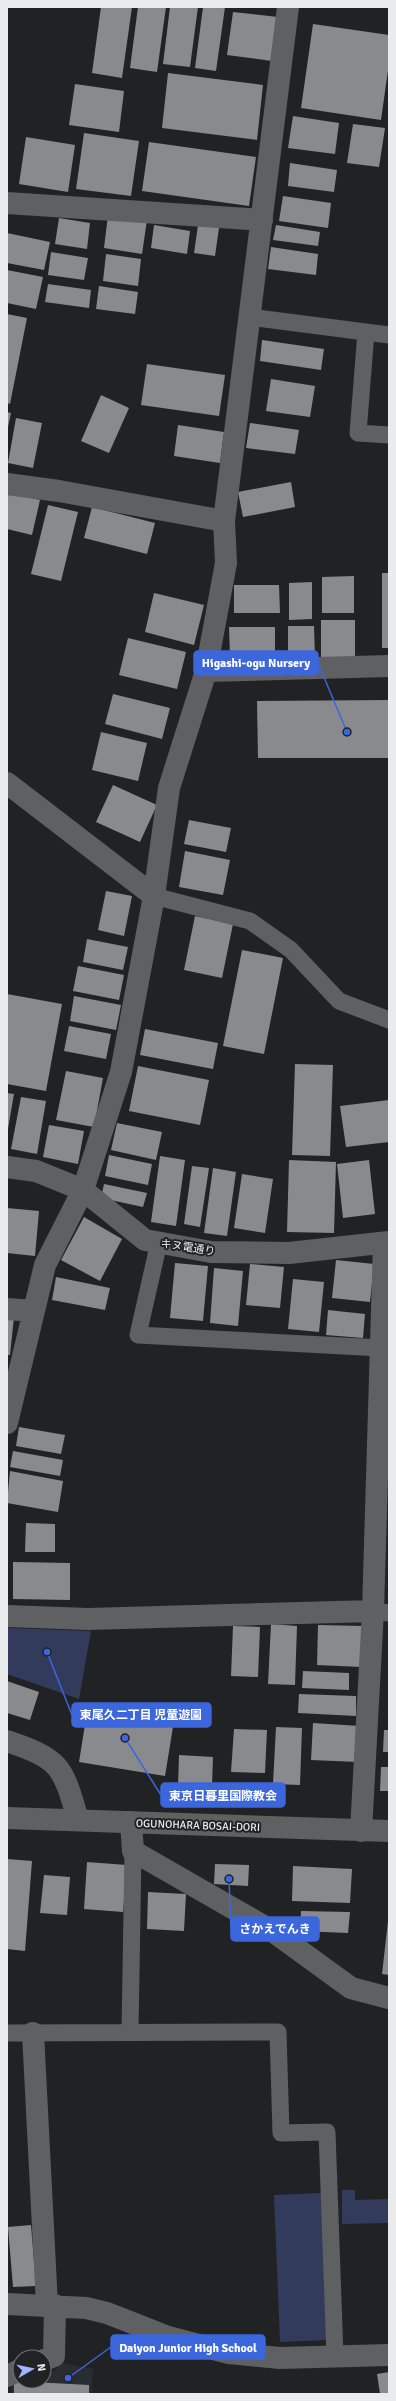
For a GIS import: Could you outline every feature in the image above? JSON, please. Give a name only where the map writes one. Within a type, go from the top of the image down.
[{"type":"street","points":[[7,1422],[45,1265],[83,1190],[121,1072],[154,896],[169,788],[206,671],[226,563],[224,521],[288,7]]},
{"type":"street","points":[[7,203],[262,220]]},
{"type":"street","points":[[7,484],[59,491],[224,521]]},
{"type":"street","points":[[206,671],[389,666]]},
{"type":"street","points":[[7,783],[154,896]]},
{"type":"street","name":"キヌ電通り","points":[[7,1167],[36,1171],[83,1190],[146,1240],[211,1252],[289,1253],[387,1242]]},
{"type":"street","points":[[361,1830],[381,1612],[381,1348],[387,1242]]},
{"type":"street","points":[[7,1309],[34,1311]]},
{"type":"street","points":[[7,1616],[88,1619],[381,1612]]},
{"type":"street","points":[[7,1741],[37,1753],[57,1766],[67,1786],[78,1820]]},
{"type":"street","name":"OGUNOHARA BOSAI-DORI","points":[[7,1818],[389,1832]]},
{"type":"street","points":[[131,1822],[133,1851],[274,1932],[351,1988],[389,1998]]},
{"type":"street","points":[[33,2033],[54,2356],[52,2357]]},
{"type":"street","points":[[7,2304],[51,2305],[86,2308],[107,2313],[168,2337],[229,2353],[280,2358],[389,2355]]},
{"type":"lane","points":[[249,317],[389,335]]},
{"type":"lane","points":[[366,332],[358,433],[389,435]]},
{"type":"lane","points":[[154,896],[250,921],[291,950],[339,1001],[389,1020]]},
{"type":"lane","points":[[159,1242],[138,1335],[381,1348]]},
{"type":"lane","points":[[130,2032],[133,1851]]},
{"type":"lane","points":[[7,2033],[278,2032],[281,2133],[327,2132],[335,2356]]},
{"type":"shaded area","points":[[7,1628],[91,1631],[79,1699],[7,1674]]},
{"type":"shaded area","points":[[342,2190],[355,2190],[355,2200],[389,2199],[389,2223],[342,2224]]},
{"type":"shaded area","points":[[322,2193],[328,2340],[280,2342],[274,2195]]},
{"type":"shaded area","points":[[62,2363],[93,2369],[91,2394],[11,2394],[12,2382],[12,2389],[52,2389],[52,2371]]},
{"type":"building","points":[[101,7],[132,7],[122,78],[92,73]]},
{"type":"building","points":[[138,7],[166,7],[157,72],[130,68]]},
{"type":"building","points":[[170,7],[198,7],[190,67],[163,64]]},
{"type":"building","points":[[203,7],[225,7],[216,71],[195,68]]},
{"type":"building","points":[[233,12],[278,17],[272,61],[227,55]]},
{"type":"building","points":[[313,24],[389,35],[389,63],[381,120],[301,108]]},
{"type":"building","points":[[168,73],[263,85],[257,140],[162,128]]},
{"type":"building","points":[[75,84],[124,91],[119,132],[69,125]]},
{"type":"building","points":[[293,116],[339,123],[335,154],[288,148]]},
{"type":"building","points":[[353,124],[385,128],[379,167],[347,163]]},
{"type":"building","points":[[84,133],[139,141],[131,196],[76,189]]},
{"type":"building","points":[[26,137],[75,145],[68,192],[19,184]]},
{"type":"building","points":[[149,142],[256,157],[249,206],[142,191]]},
{"type":"building","points":[[290,163],[337,170],[334,192],[288,186]]},
{"type":"building","points":[[283,196],[331,203],[328,228],[279,221]]},
{"type":"building","points":[[108,215],[147,220],[142,254],[104,248]]},
{"type":"building","points":[[59,218],[90,223],[87,249],[55,244]]},
{"type":"building","points":[[154,225],[190,231],[187,254],[151,248]]},
{"type":"building","points":[[198,225],[219,228],[215,256],[194,253]]},
{"type":"building","points":[[276,225],[320,232],[318,246],[273,240]]},
{"type":"building","points":[[7,233],[50,242],[44,270],[7,263]]},
{"type":"building","points":[[271,247],[318,254],[316,275],[268,269]]},
{"type":"building","points":[[51,252],[88,258],[84,280],[48,275]]},
{"type":"building","points":[[106,254],[141,259],[138,286],[103,281]]},
{"type":"building","points":[[7,270],[43,277],[36,309],[7,303]]},
{"type":"building","points":[[48,284],[91,290],[89,308],[45,302]]},
{"type":"building","points":[[99,286],[138,292],[135,314],[96,309]]},
{"type":"building","points":[[7,314],[27,318],[10,404],[7,403]]},
{"type":"building","points":[[262,340],[324,349],[321,370],[260,361]]},
{"type":"building","points":[[147,364],[225,375],[219,416],[141,405]]},
{"type":"building","points":[[271,379],[315,386],[310,417],[266,411]]},
{"type":"building","points":[[101,395],[129,408],[109,453],[81,441]]},
{"type":"building","points":[[7,412],[11,413],[8,427],[7,427]]},
{"type":"building","points":[[16,418],[42,423],[33,468],[8,463]]},
{"type":"building","points":[[250,423],[299,430],[295,454],[246,448]]},
{"type":"building","points":[[178,425],[224,432],[220,463],[174,456]]},
{"type":"building","points":[[291,482],[295,507],[243,517],[238,492]]},
{"type":"building","points":[[8,492],[40,500],[32,535],[7,529]]},
{"type":"building","points":[[48,505],[78,512],[61,581],[31,574]]},
{"type":"building","points":[[92,507],[155,523],[147,554],[84,538]]},
{"type":"building","points":[[382,573],[389,573],[389,648],[382,648]]},
{"type":"building","points":[[354,576],[354,613],[322,613],[322,577]]},
{"type":"building","points":[[312,582],[312,619],[289,620],[289,583]]},
{"type":"building","points":[[234,585],[279,585],[280,613],[234,613]]},
{"type":"building","points":[[154,593],[204,605],[194,645],[145,632]]},
{"type":"building","points":[[321,620],[355,620],[355,663],[321,664]]},
{"type":"building","points":[[288,626],[314,626],[315,658],[288,658]]},
{"type":"building","points":[[229,627],[275,627],[275,659],[230,658]]},
{"type":"building","points":[[128,638],[186,652],[177,689],[119,675]]},
{"type":"building","points":[[113,694],[170,708],[162,739],[105,724]]},
{"type":"building","points":[[389,700],[389,758],[258,758],[257,701]]},
{"type":"building","points":[[101,732],[147,743],[138,781],[92,770]]},
{"type":"building","points":[[113,785],[157,805],[140,842],[96,822]]},
{"type":"building","points":[[189,820],[231,828],[226,852],[184,844]]},
{"type":"building","points":[[185,851],[230,860],[223,895],[179,887]]},
{"type":"building","points":[[106,891],[132,896],[124,936],[98,930]]},
{"type":"building","points":[[195,916],[233,924],[222,978],[184,970]]},
{"type":"building","points":[[87,939],[128,947],[123,970],[83,962]]},
{"type":"building","points":[[242,950],[283,958],[264,1054],[223,1046]]},
{"type":"building","points":[[78,966],[124,975],[119,1000],[73,991]]},
{"type":"building","points":[[7,994],[62,1004],[46,1091],[7,1084]]},
{"type":"building","points":[[74,996],[121,1005],[116,1030],[70,1021]]},
{"type":"building","points":[[69,1026],[111,1034],[106,1059],[64,1051]]},
{"type":"building","points":[[145,1029],[218,1043],[213,1069],[140,1055]]},
{"type":"building","points":[[295,1064],[333,1065],[330,1156],[292,1155]]},
{"type":"building","points":[[138,1066],[209,1080],[200,1125],[129,1111]]},
{"type":"building","points":[[66,1071],[103,1078],[94,1127],[56,1120]]},
{"type":"building","points":[[7,1093],[14,1094],[8,1129],[7,1129]]},
{"type":"building","points":[[21,1097],[46,1101],[37,1154],[11,1149]]},
{"type":"building","points":[[389,1100],[389,1142],[346,1147],[340,1106]]},
{"type":"building","points":[[117,1123],[162,1132],[156,1160],[111,1150]]},
{"type":"building","points":[[49,1125],[84,1131],[78,1164],[43,1157]]},
{"type":"building","points":[[109,1155],[152,1164],[148,1185],[105,1176]]},
{"type":"building","points":[[160,1156],[185,1160],[176,1226],[151,1222]]},
{"type":"building","points":[[289,1160],[336,1162],[334,1233],[287,1232]]},
{"type":"building","points":[[369,1160],[375,1214],[343,1218],[337,1164]]},
{"type":"building","points":[[192,1166],[209,1168],[200,1227],[184,1224]]},
{"type":"building","points":[[213,1168],[236,1172],[227,1236],[204,1233]]},
{"type":"building","points":[[242,1174],[273,1179],[265,1233],[234,1228]]},
{"type":"building","points":[[104,1184],[147,1193],[143,1207],[101,1198]]},
{"type":"building","points":[[7,1208],[39,1211],[35,1256],[7,1253]]},
{"type":"building","points":[[84,1217],[122,1239],[100,1281],[61,1260]]},
{"type":"building","points":[[336,1260],[374,1264],[370,1302],[332,1298]]},
{"type":"building","points":[[175,1263],[208,1266],[203,1321],[170,1318]]},
{"type":"building","points":[[250,1264],[284,1267],[280,1308],[246,1305]]},
{"type":"building","points":[[214,1268],[243,1271],[238,1326],[210,1323]]},
{"type":"building","points":[[56,1277],[110,1288],[105,1310],[52,1300]]},
{"type":"building","points":[[293,1279],[324,1282],[319,1332],[288,1329]]},
{"type":"building","points":[[328,1310],[365,1314],[363,1338],[326,1335]]},
{"type":"building","points":[[7,1316],[14,1317],[10,1355],[7,1355]]},
{"type":"building","points":[[19,1427],[65,1435],[61,1454],[16,1446]]},
{"type":"building","points":[[13,1451],[63,1460],[60,1476],[10,1467]]},
{"type":"building","points":[[10,1471],[63,1481],[58,1512],[7,1503]]},
{"type":"building","points":[[26,1523],[55,1524],[55,1552],[25,1552]]},
{"type":"building","points":[[13,1562],[70,1563],[70,1600],[13,1599]]},
{"type":"building","points":[[271,1624],[297,1626],[295,1685],[268,1684]]},
{"type":"building","points":[[318,1625],[363,1626],[361,1667],[317,1665]]},
{"type":"building","points":[[233,1626],[260,1627],[258,1677],[231,1676]]},
{"type":"building","points":[[303,1671],[349,1673],[349,1690],[302,1688]]},
{"type":"building","points":[[7,1681],[39,1692],[30,1720],[7,1713]]},
{"type":"building","points":[[299,1694],[356,1696],[356,1716],[298,1713]]},
{"type":"building","points":[[87,1712],[173,1727],[165,1776],[79,1762]]},
{"type":"building","points":[[313,1723],[360,1726],[358,1762],[311,1760]]},
{"type":"building","points":[[276,1727],[302,1728],[300,1785],[273,1784]]},
{"type":"building","points":[[234,1729],[267,1730],[265,1773],[231,1772]]},
{"type":"building","points":[[384,1730],[389,1730],[389,1752],[383,1752]]},
{"type":"building","points":[[179,1755],[213,1757],[212,1787],[178,1786]]},
{"type":"building","points":[[381,1767],[389,1767],[389,1791],[380,1791]]},
{"type":"building","points":[[7,1859],[32,1861],[25,1951],[7,1949]]},
{"type":"building","points":[[87,1862],[127,1865],[123,1912],[84,1909]]},
{"type":"building","points":[[215,1864],[249,1865],[248,1886],[214,1884]]},
{"type":"building","points":[[293,1866],[352,1869],[350,1903],[292,1901]]},
{"type":"building","points":[[44,1875],[70,1877],[67,1915],[40,1913]]},
{"type":"building","points":[[148,1892],[186,1894],[184,1931],[147,1929]]},
{"type":"building","points":[[301,1911],[350,1912],[348,1933],[300,1931]]},
{"type":"building","points":[[389,1921],[389,1975],[382,1974]]},
{"type":"building","points":[[31,2225],[36,2286],[13,2287],[8,2227]]},
{"type":"building","points":[[389,2372],[389,2394],[380,2394],[377,2374]]},
{"type":"building","points":[[52,2383],[89,2385],[89,2394],[14,2394],[14,2389],[52,2389]]},
{"type":"place","name":"Higashi-ogu Nursery","points":[[347,732]]},
{"type":"place","name":"東尾久二丁目 児童遊園","points":[[47,1652]]},
{"type":"place","name":"東京日暮里国際教会","points":[[125,1738]]},
{"type":"place","name":"さかえでんき","points":[[229,1879]]},
{"type":"place","name":"Daiyon Junior High School","points":[[68,2378]]}]
